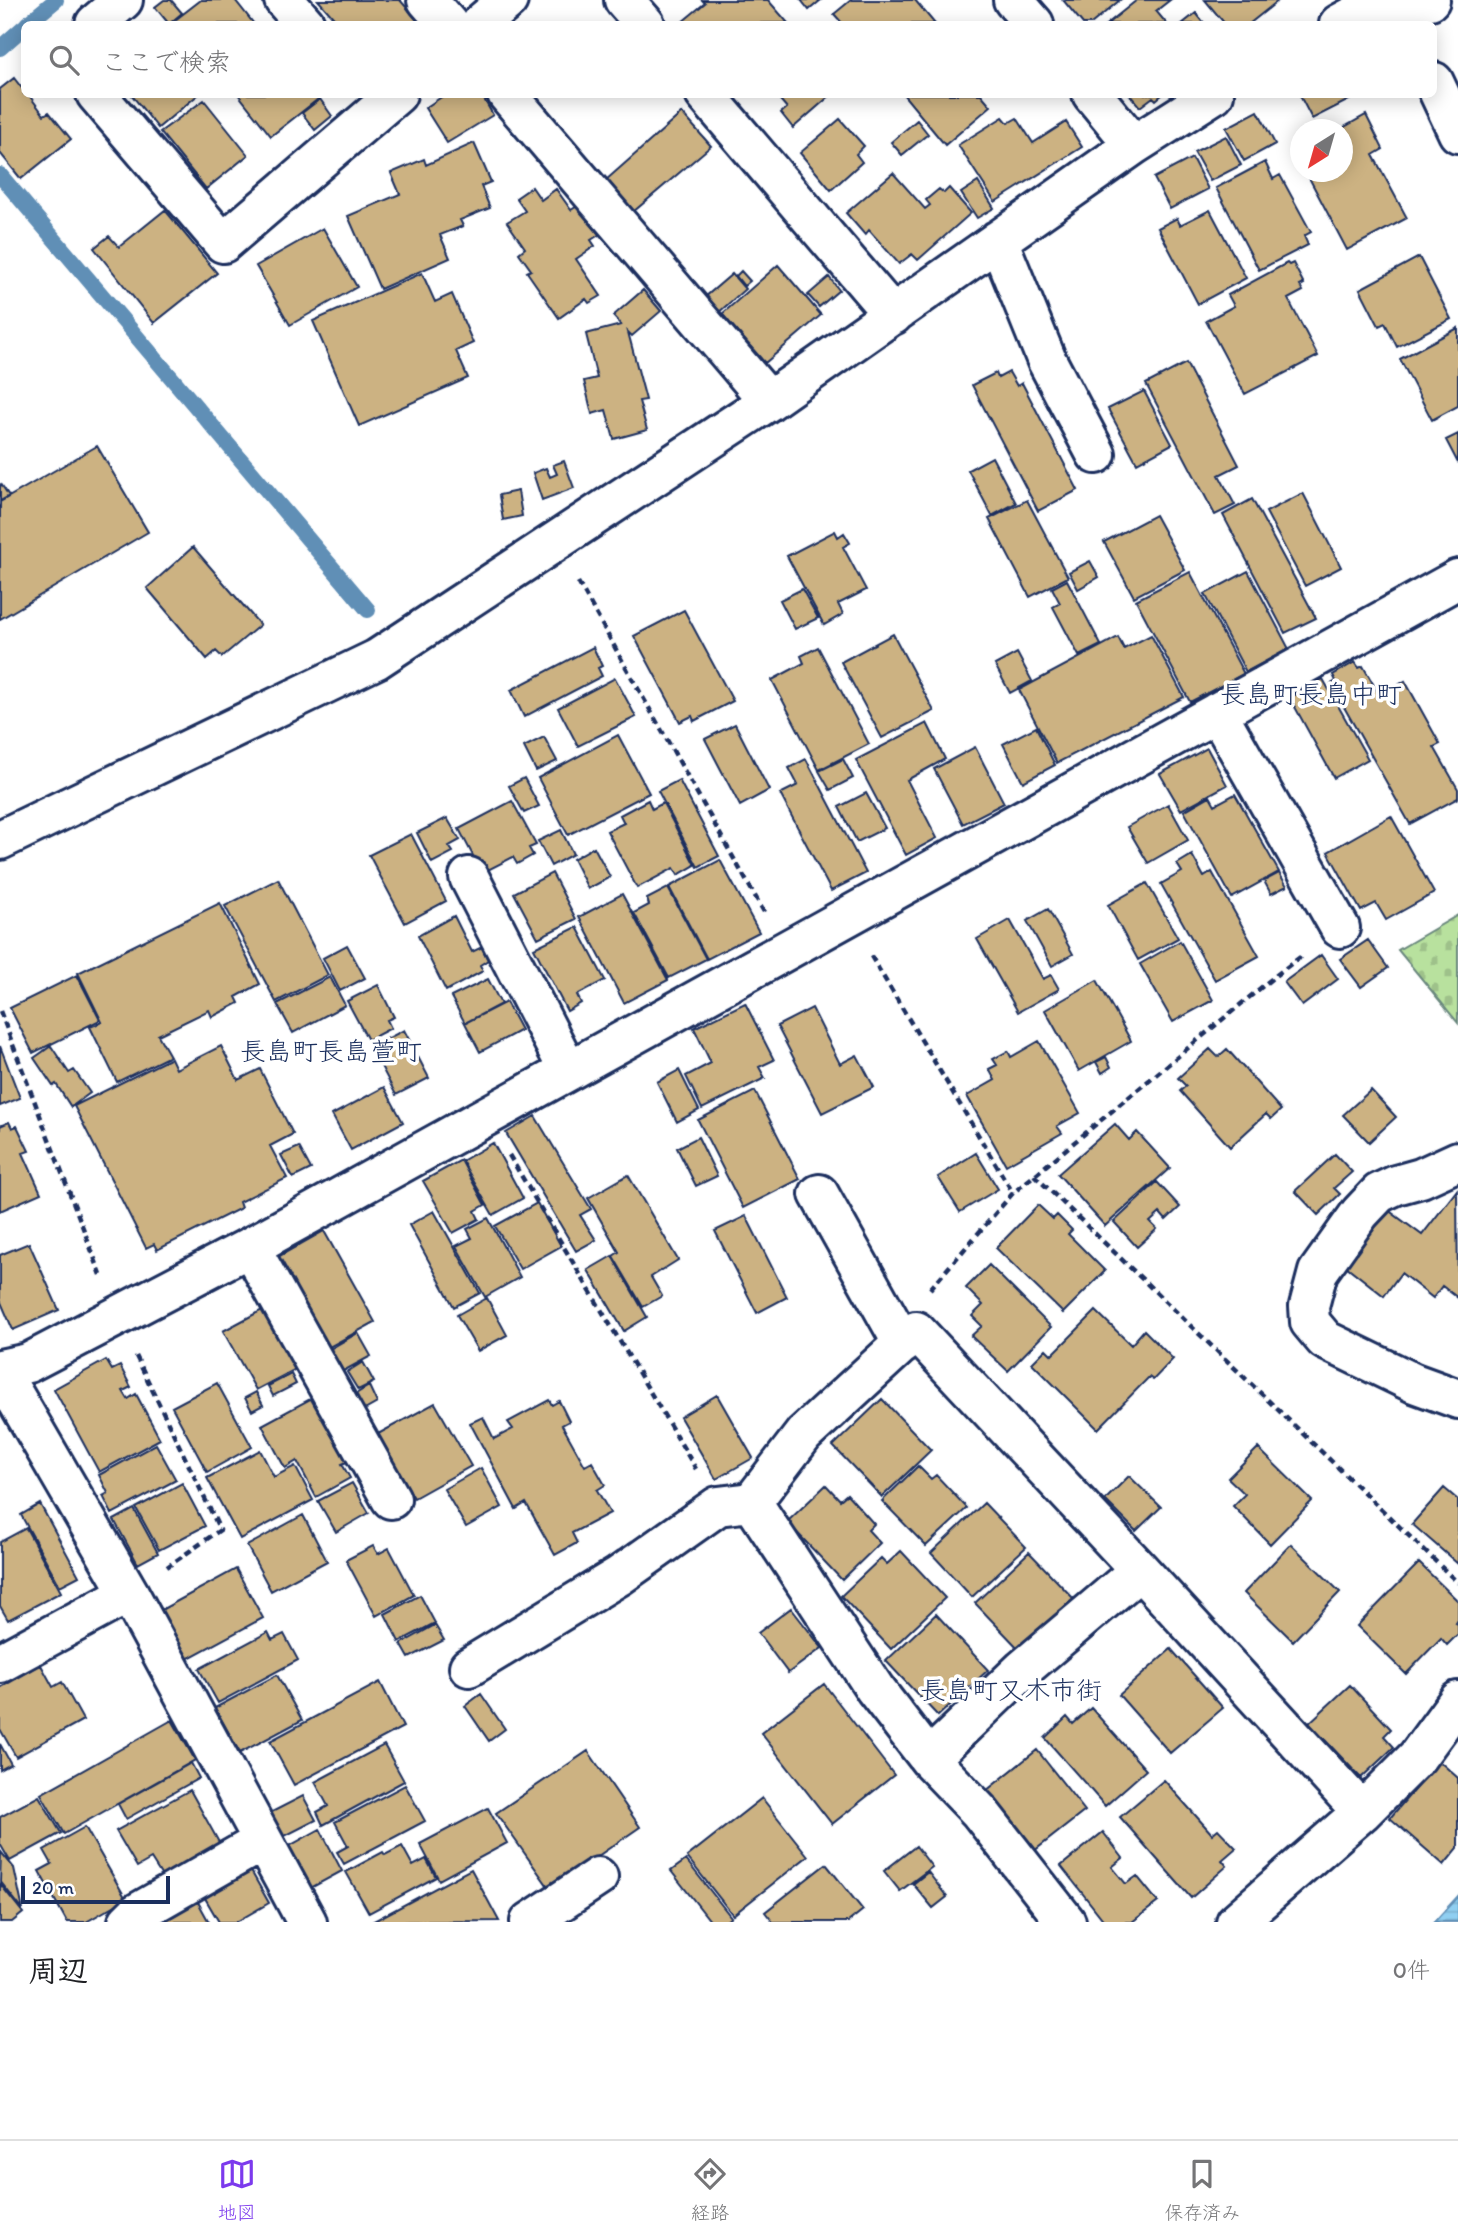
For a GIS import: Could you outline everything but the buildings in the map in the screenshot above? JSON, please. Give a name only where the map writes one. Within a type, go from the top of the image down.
[{"type":"street","points":[[98,21],[122,0]]},
{"type":"street","points":[[284,0],[302,21]]},
{"type":"street","points":[[427,0],[445,21]]},
{"type":"street","points":[[484,21],[508,0]]},
{"type":"street","points":[[624,0],[642,21]]},
{"type":"street","points":[[1013,0],[1031,21]]},
{"type":"street","points":[[1437,90],[1458,133]]},
{"type":"street","points":[[99,98],[223,243],[380,100]]},
{"type":"street","points":[[510,98],[769,401]]},
{"type":"street","points":[[708,98],[893,315]]},
{"type":"street","points":[[1095,98],[1134,145]]},
{"type":"street","points":[[0,840],[377,659],[769,401],[1134,145],[1208,98]]},
{"type":"street","points":[[998,240],[1047,361],[1096,454]]},
{"type":"street","points":[[307,1922],[129,1593],[0,1370],[28,1363],[250,1247],[1458,579]]},
{"type":"street","points":[[1217,712],[1340,928]]},
{"type":"street","points":[[469,877],[568,1070]]},
{"type":"street","points":[[1458,1161],[1379,1194],[1360,1213],[1318,1272],[1309,1306],[1310,1322],[1325,1340],[1414,1383],[1458,1399]]},
{"type":"street","points":[[819,1194],[909,1337],[1140,1570],[1362,1812]]},
{"type":"street","points":[[250,1247],[391,1499]]},
{"type":"street","points":[[468,1667],[735,1504],[804,1434],[909,1337]]},
{"type":"street","points":[[735,1504],[929,1759],[979,1811],[1066,1922]]},
{"type":"street","points":[[929,1759],[1023,1669],[1140,1570]]},
{"type":"street","points":[[0,1663],[129,1593]]},
{"type":"street","points":[[1237,1922],[1362,1812],[1417,1756],[1458,1701]]},
{"type":"street","points":[[128,1922],[137,1913],[263,1842]]},
{"type":"street","points":[[530,1922],[598,1877]]},
{"type":"path","points":[[556,542],[785,950]]},
{"type":"path","points":[[850,914],[878,970],[1013,1193]]},
{"type":"path","points":[[909,1337],[912,1310],[1013,1193],[1275,976],[1340,928]]},
{"type":"path","points":[[486,1116],[735,1504]]},
{"type":"path","points":[[1034,1175],[1458,1583]]},
{"type":"green space","points":[[1458,915],[1458,1023],[1398,950]]},
{"type":"water","points":[[1458,1896],[1458,1922],[1434,1922]]},
{"type":"waterway","points":[[31,21],[56,0]]},
{"type":"waterway","points":[[0,48],[21,30]]},
{"type":"waterway","points":[[0,175],[368,610]]},
{"type":"district","name":"長島町長島中町","points":[[1311,694]]},
{"type":"district","name":"長島町長島萱町","points":[[331,1051]]},
{"type":"district","name":"長島町又木市街","points":[[1011,1690]]}]
